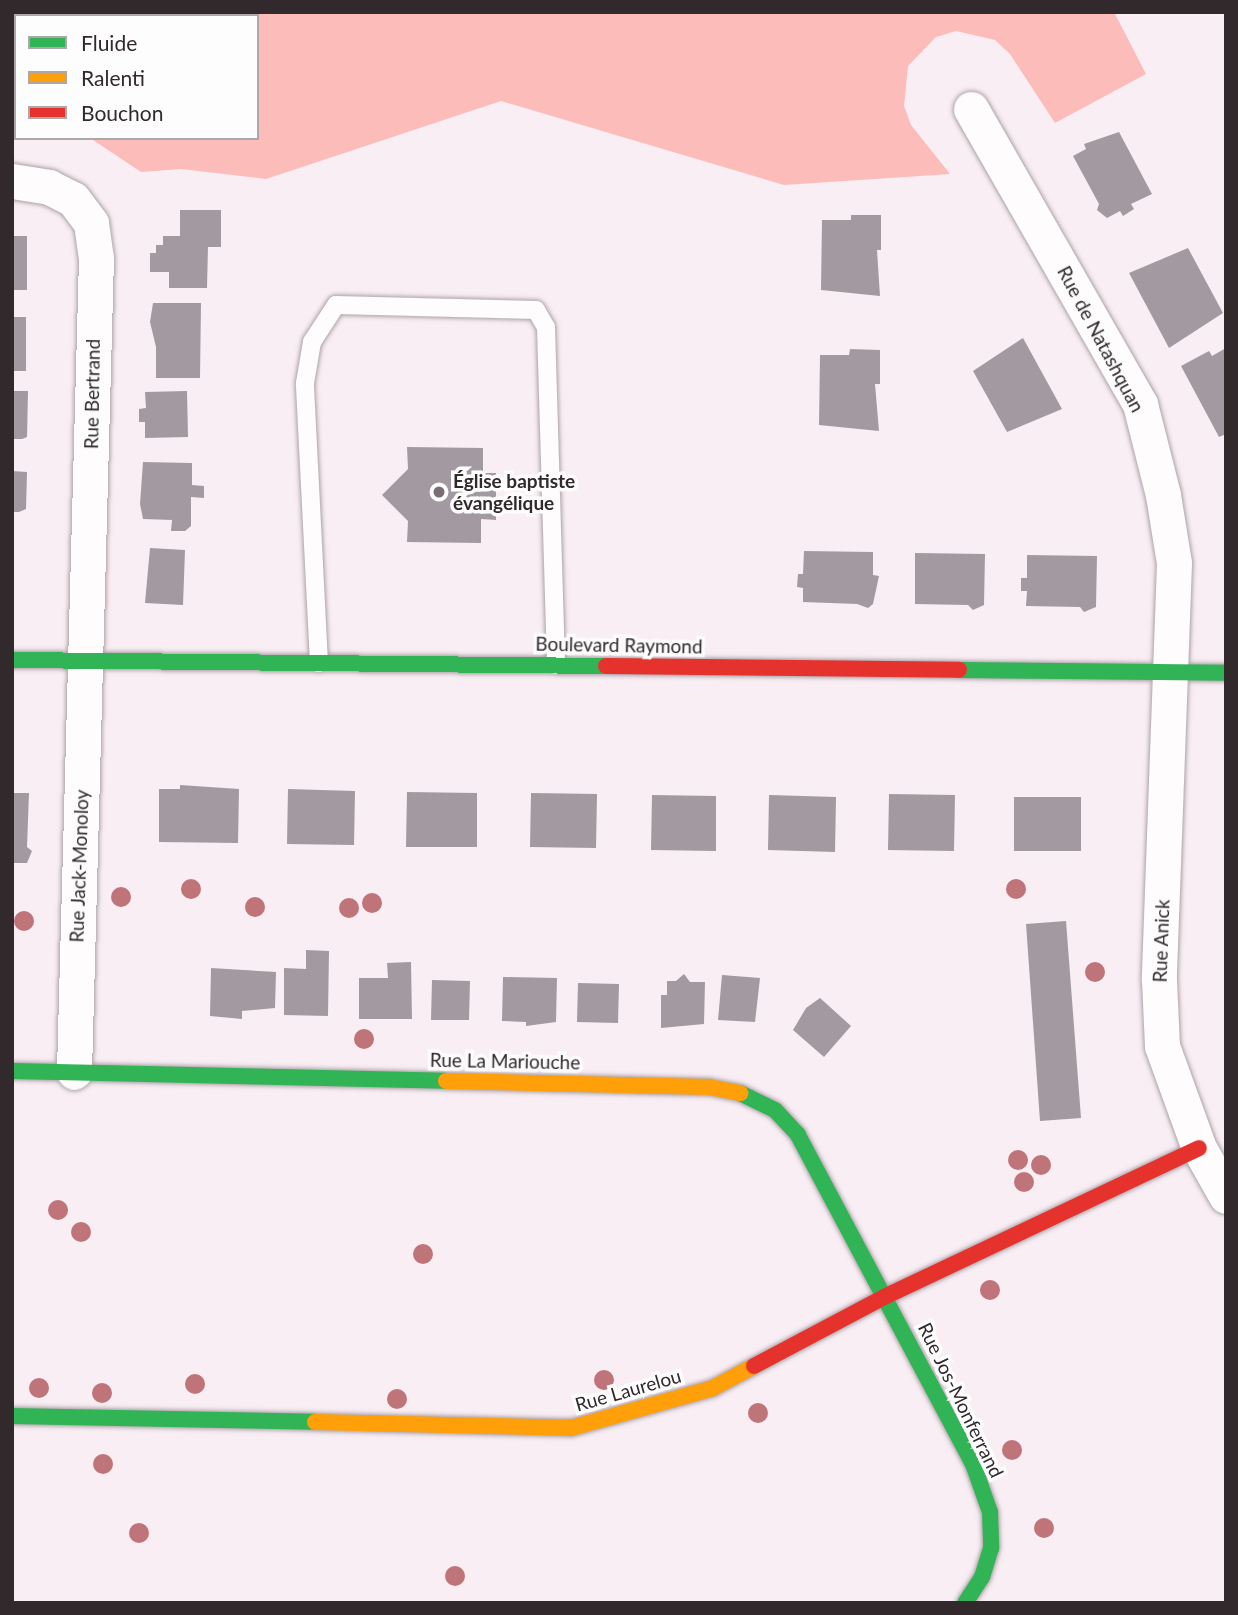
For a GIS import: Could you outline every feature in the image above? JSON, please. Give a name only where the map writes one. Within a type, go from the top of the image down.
[{"type":"street","name":"Rue de Natashquan","points":[[971,109],[1140,404],[1163,495],[1174,564],[1170,673]]},
{"type":"street","name":"Rue Bertrand","points":[[12,181],[48,187],[73,199],[91,223],[96,258],[85,660]]},
{"type":"street","name":"Boulevard Raymond","points":[[12,660],[1226,673]]},
{"type":"street","name":"Rue Jack-Monoloy","points":[[74,1072],[85,660]]},
{"type":"street","name":"Rue Anick","points":[[1170,673],[1159,980],[1163,1046],[1199,1148],[1226,1196]]},
{"type":"street","name":"Rue La Mariouche","points":[[12,1071],[709,1087],[745,1094],[775,1110],[798,1135],[886,1296]]},
{"type":"street","name":"Rue Laurelou","points":[[12,1416],[571,1428],[713,1388],[886,1296],[1199,1148]]},
{"type":"street","name":"Rue Jos-Monferrand","points":[[886,1296],[973,1464],[990,1512],[991,1548],[982,1577],[965,1603]]},
{"type":"lane","points":[[319,663],[305,383],[312,342],[336,305],[536,310],[546,327],[556,665]]},
{"type":"shaded area","points":[[77,12],[1114,12],[1146,74],[1055,123],[1010,54],[995,40],[956,31],[936,37],[908,66],[904,106],[911,125],[950,174],[784,185],[501,101],[266,179],[181,169],[141,172],[93,140],[259,140],[259,14]]},
{"type":"building","points":[[13,72],[14,72],[14,122]]},
{"type":"building","points":[[1119,132],[1152,194],[1131,204],[1134,209],[1123,216],[1120,211],[1107,218],[1097,210],[1099,204],[1073,156],[1086,149],[1084,144]]},
{"type":"building","points":[[180,210],[221,210],[221,247],[208,247],[207,288],[169,288],[169,272],[150,272],[150,253],[156,253],[156,245],[163,245],[163,236],[180,236]]},
{"type":"building","points":[[851,215],[881,215],[881,250],[877,250],[880,296],[821,290],[822,220],[851,220]]},
{"type":"building","points":[[12,236],[27,236],[27,290],[12,290]]},
{"type":"building","points":[[1188,248],[1223,313],[1169,348],[1129,273]]},
{"type":"building","points":[[153,303],[201,303],[200,378],[156,378],[156,347],[150,322]]},
{"type":"building","points":[[12,317],[26,317],[26,371],[12,371]]},
{"type":"building","points":[[1023,338],[1062,409],[1007,432],[973,371]]},
{"type":"building","points":[[1226,348],[1226,434],[1219,437],[1181,366],[1209,351],[1212,356]]},
{"type":"building","points":[[850,349],[880,350],[880,384],[875,384],[879,431],[819,425],[820,355],[849,355]]},
{"type":"building","points":[[12,391],[28,391],[27,437],[22,439],[12,439]]},
{"type":"building","points":[[187,391],[188,437],[145,438],[145,422],[139,422],[139,409],[146,408],[145,392]]},
{"type":"building","points":[[407,447],[483,448],[483,473],[496,473],[496,520],[481,519],[481,543],[407,542],[408,521],[382,495],[408,469]]},
{"type":"building","points":[[143,462],[192,463],[192,485],[204,486],[204,498],[191,497],[191,526],[185,531],[171,531],[172,520],[143,519],[140,504]]},
{"type":"building","points":[[12,471],[27,472],[26,509],[19,512],[12,512]]},
{"type":"building","points":[[150,548],[185,550],[183,605],[145,603]]},
{"type":"building","points":[[804,551],[873,552],[873,575],[879,576],[873,604],[868,608],[857,604],[803,602],[803,588],[797,587],[798,574],[803,574]]},
{"type":"building","points":[[915,553],[985,554],[984,605],[973,610],[968,605],[915,604]]},
{"type":"building","points":[[1027,555],[1097,556],[1096,607],[1084,612],[1080,607],[1026,606],[1027,591],[1021,591],[1021,578],[1027,578]]},
{"type":"building","points":[[180,785],[239,789],[238,843],[159,842],[159,789],[180,789]]},
{"type":"building","points":[[288,789],[355,791],[354,845],[287,844]]},
{"type":"building","points":[[407,792],[477,793],[477,847],[406,847]]},
{"type":"building","points":[[12,793],[29,793],[27,847],[32,851],[27,863],[12,863]]},
{"type":"building","points":[[531,793],[597,794],[596,848],[530,847]]},
{"type":"building","points":[[889,794],[955,795],[954,851],[888,850]]},
{"type":"building","points":[[652,795],[716,796],[716,851],[651,850]]},
{"type":"building","points":[[769,795],[836,797],[835,852],[768,850]]},
{"type":"building","points":[[1014,797],[1081,797],[1081,851],[1014,851]]},
{"type":"building","points":[[1066,921],[1081,1118],[1040,1121],[1026,924]]},
{"type":"building","points":[[306,950],[329,951],[328,1016],[284,1015],[284,968],[306,969]]},
{"type":"building","points":[[411,962],[412,1019],[359,1019],[359,978],[388,978],[387,963]]},
{"type":"building","points":[[211,968],[276,972],[275,1008],[242,1011],[242,1019],[210,1016]]},
{"type":"building","points":[[684,974],[690,982],[705,982],[704,1024],[661,1028],[661,995],[667,995],[667,981],[676,981]]},
{"type":"building","points":[[722,975],[760,978],[755,1022],[718,1020]]},
{"type":"building","points":[[503,977],[557,978],[556,1022],[526,1026],[526,1022],[502,1021]]},
{"type":"building","points":[[432,980],[470,981],[469,1020],[431,1020]]},
{"type":"building","points":[[578,983],[619,984],[618,1023],[577,1022]]},
{"type":"building","points":[[820,998],[851,1026],[824,1057],[793,1030],[806,1008]]},
{"type":"traffic: fast","points":[[12,660],[606,666]]},
{"type":"traffic: fast","points":[[959,670],[1226,673]]},
{"type":"traffic: fast","points":[[12,1071],[446,1081]]},
{"type":"traffic: fast","points":[[740,1093],[775,1110],[798,1135],[973,1464],[990,1512],[991,1548],[982,1577],[965,1603]]},
{"type":"traffic: fast","points":[[12,1416],[315,1422]]},
{"type":"traffic: slow","points":[[446,1081],[709,1087],[740,1093]]},
{"type":"traffic: slow","points":[[315,1422],[571,1428],[713,1388],[754,1366]]},
{"type":"traffic: jam","points":[[606,666],[959,670]]},
{"type":"traffic: jam","points":[[754,1366],[886,1296],[1199,1148]]},
{"type":"place","name":"Église baptiste évangélique","points":[[439,492]]}]
